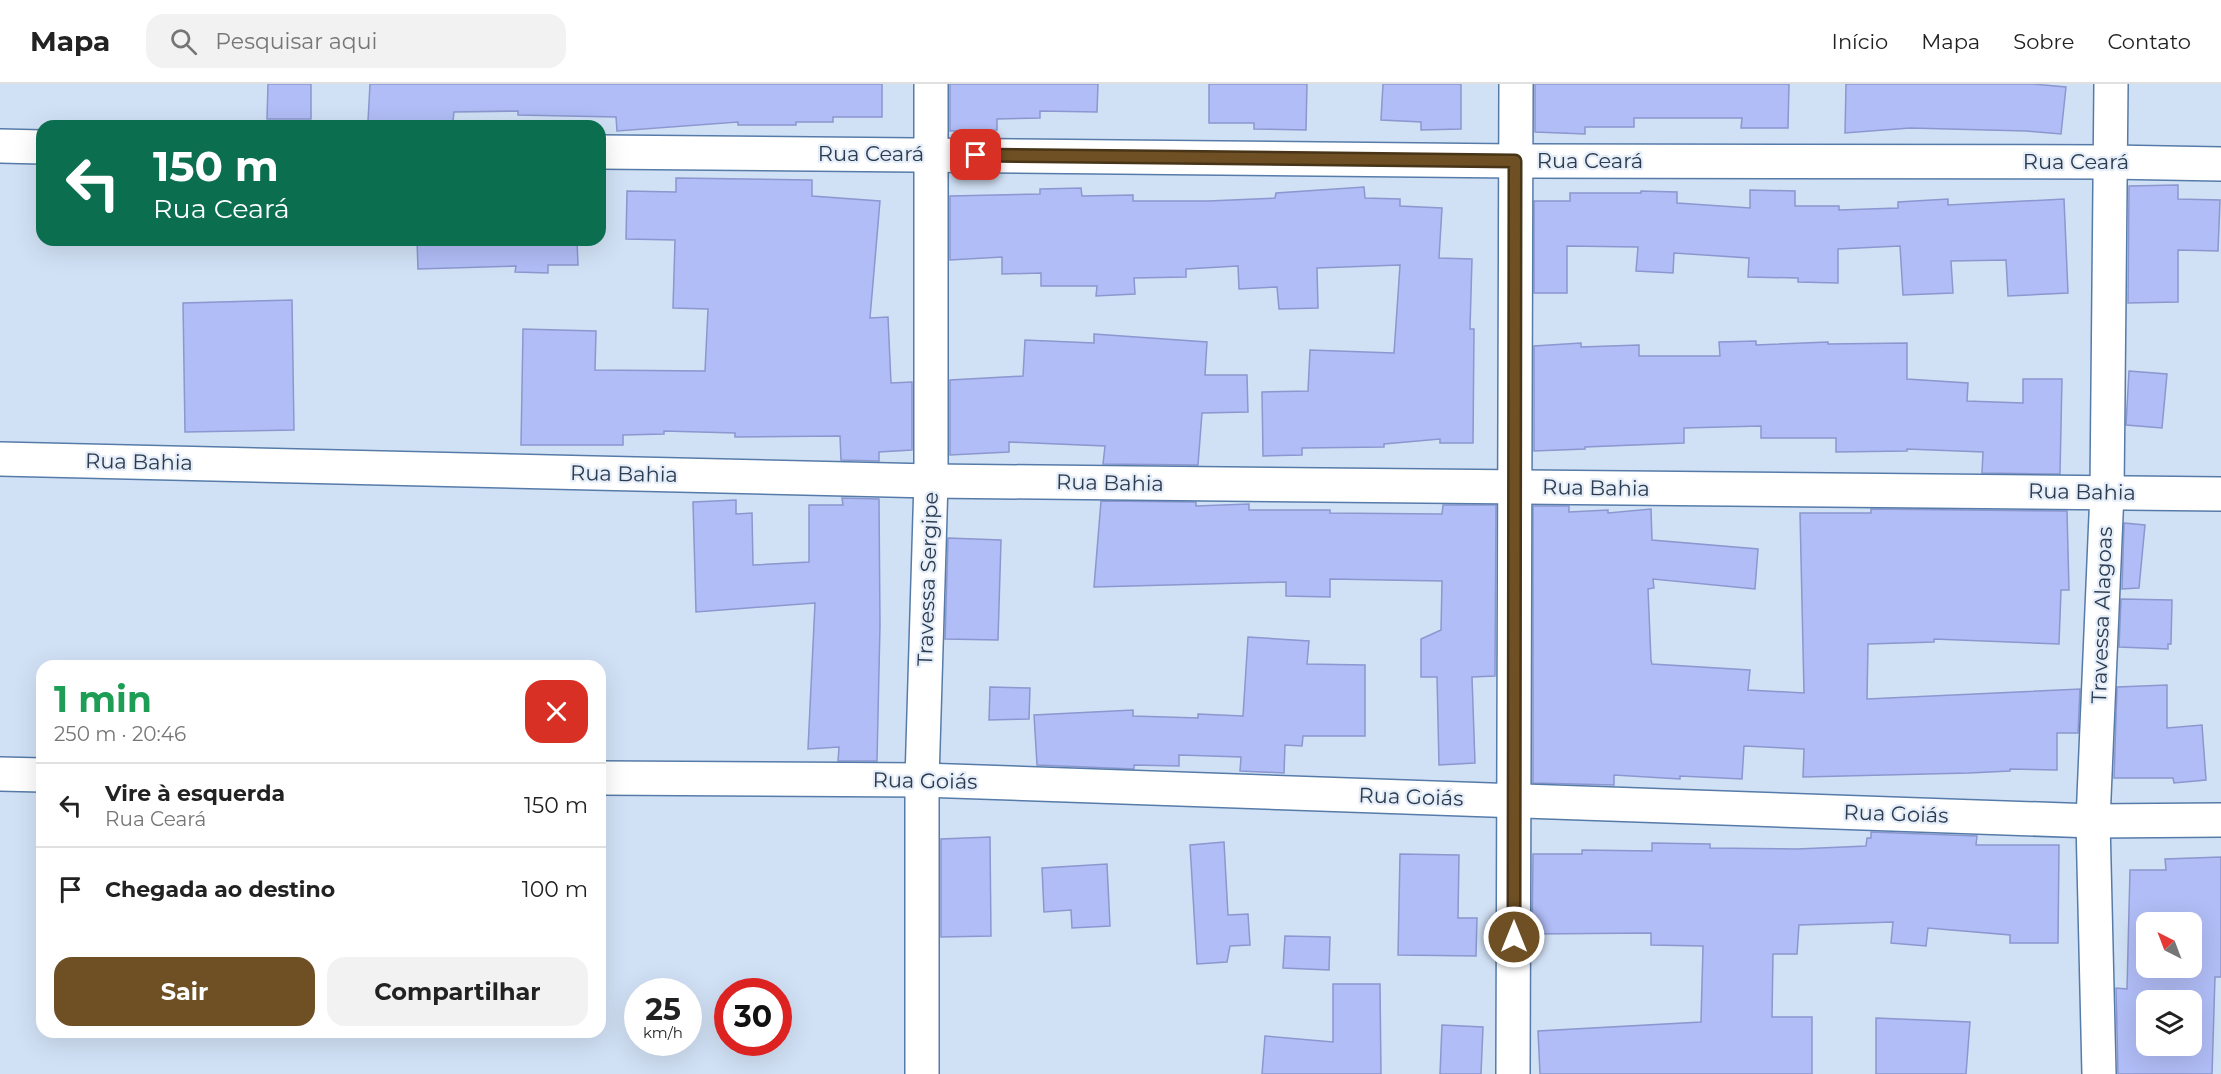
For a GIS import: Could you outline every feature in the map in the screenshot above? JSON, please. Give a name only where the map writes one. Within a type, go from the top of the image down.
[{"type":"street","name":"Travessa Sergipe","points":[[921,1074],[922,780],[931,482],[929,154],[931,84]]},
{"type":"street","points":[[1514,1074],[1516,84]]},
{"type":"street","name":"Travessa Alagoas","points":[[2099,1074],[2093,821],[2107,492],[2111,84]]},
{"type":"street","points":[[0,146],[36,147]]},
{"type":"street","name":"Rua Ceará","points":[[606,152],[1515,161],[2221,164]]},
{"type":"street","name":"Rua Bahia","points":[[0,459],[931,482],[2221,494]]},
{"type":"street","points":[[0,774],[36,775]]},
{"type":"street","name":"Rua Goiás","points":[[606,778],[922,780],[2093,821],[2221,820]]},
{"type":"building","points":[[268,84],[311,84],[311,119],[267,119]]},
{"type":"building","points":[[370,84],[882,84],[882,117],[833,117],[833,122],[796,122],[796,125],[738,125],[738,122],[617,131],[616,117],[518,115],[518,111],[454,112],[453,120],[368,120]]},
{"type":"building","points":[[950,84],[1098,84],[1097,112],[1040,111],[1040,118],[997,119],[997,130],[950,131]]},
{"type":"building","points":[[1209,84],[1307,84],[1306,130],[1254,129],[1254,123],[1209,123]]},
{"type":"building","points":[[1383,84],[1461,84],[1461,129],[1421,130],[1421,122],[1381,120]]},
{"type":"building","points":[[1535,84],[1789,84],[1788,128],[1741,128],[1742,118],[1634,118],[1634,127],[1585,127],[1585,134],[1535,132]]},
{"type":"building","points":[[1846,84],[2033,84],[2066,87],[2061,134],[1910,128],[1845,133]]},
{"type":"building","points":[[676,178],[812,180],[812,196],[880,201],[870,318],[888,317],[891,383],[912,382],[912,450],[879,452],[879,461],[841,460],[840,436],[735,437],[735,433],[664,431],[664,434],[623,435],[623,445],[521,445],[523,329],[596,331],[595,370],[705,371],[708,309],[673,308],[675,240],[626,239],[627,191],[676,192]]},
{"type":"building","points":[[2178,185],[2178,199],[2220,200],[2218,251],[2178,250],[2178,302],[2128,303],[2129,186]]},
{"type":"building","points":[[1364,187],[1365,198],[1400,199],[1400,206],[1442,208],[1439,258],[1472,259],[1470,329],[1474,329],[1473,443],[1440,443],[1440,439],[1384,444],[1384,447],[1302,448],[1302,455],[1263,456],[1262,392],[1308,391],[1310,350],[1394,353],[1400,265],[1317,268],[1318,308],[1279,309],[1277,287],[1239,289],[1238,266],[1186,269],[1186,277],[1134,278],[1135,294],[1096,296],[1097,286],[1041,286],[1041,273],[1002,274],[1002,257],[950,260],[950,196],[1040,194],[1040,189],[1081,188],[1082,196],[1133,195],[1133,201],[1208,201],[1275,198],[1276,193]]},
{"type":"building","points":[[1750,190],[1795,191],[1795,206],[1839,206],[1839,210],[1898,208],[1898,202],[1948,199],[1948,205],[2064,199],[2068,293],[2008,296],[2006,260],[1951,261],[1953,293],[1903,295],[1900,246],[1838,249],[1838,283],[1798,282],[1798,278],[1748,277],[1749,258],[1674,253],[1673,273],[1636,271],[1638,247],[1567,246],[1567,293],[1534,293],[1534,201],[1570,201],[1570,193],[1677,192],[1677,203],[1750,208]]},
{"type":"building","points":[[417,246],[577,246],[578,265],[548,265],[548,273],[515,272],[516,266],[418,269]]},
{"type":"building","points":[[292,300],[294,430],[185,432],[183,303]]},
{"type":"building","points":[[1094,334],[1207,342],[1205,375],[1247,375],[1248,412],[1202,413],[1198,465],[1103,464],[1105,446],[1009,442],[1009,452],[950,455],[950,380],[1023,376],[1025,340],[1094,343]]},
{"type":"building","points":[[1756,341],[1756,345],[1828,342],[1828,344],[1907,343],[1907,379],[1968,383],[1967,401],[2023,403],[2023,379],[2062,379],[2060,474],[1982,473],[1983,452],[1907,449],[1907,451],[1836,452],[1836,438],[1761,438],[1761,426],[1684,428],[1684,443],[1534,451],[1534,346],[1581,343],[1581,347],[1639,345],[1639,356],[1720,356],[1719,342]]},
{"type":"building","points":[[2129,371],[2167,374],[2162,428],[2126,425]]},
{"type":"building","points":[[842,498],[879,499],[880,625],[877,761],[838,761],[839,747],[808,749],[815,603],[696,612],[693,502],[736,500],[736,514],[752,513],[753,565],[809,562],[809,505],[843,505]]},
{"type":"building","points":[[1101,501],[1196,502],[1196,506],[1249,504],[1249,510],[1330,510],[1330,513],[1442,514],[1443,505],[1496,505],[1495,676],[1472,677],[1475,763],[1439,765],[1437,677],[1421,677],[1421,639],[1441,630],[1442,581],[1330,579],[1330,597],[1286,596],[1286,582],[1094,587]]},
{"type":"building","points":[[1533,506],[1569,506],[1569,512],[1608,510],[1608,513],[1651,509],[1652,540],[1758,549],[1755,589],[1653,579],[1654,588],[1648,589],[1652,664],[1750,670],[1748,690],[1804,693],[1800,513],[1871,513],[1871,509],[2067,511],[2069,590],[2061,590],[2059,644],[1934,639],[1934,642],[1868,644],[1867,699],[2080,689],[2078,733],[2057,733],[2057,770],[2010,769],[2010,771],[1969,773],[1803,777],[1804,749],[1744,746],[1742,779],[1680,776],[1680,779],[1614,775],[1614,785],[1533,783]]},
{"type":"building","points":[[2124,523],[2145,525],[2139,588],[2122,589]]},
{"type":"building","points":[[948,538],[1001,540],[998,640],[945,639]]},
{"type":"building","points":[[2121,599],[2172,600],[2171,644],[2168,644],[2168,649],[2119,647]]},
{"type":"building","points":[[1248,637],[1309,641],[1307,664],[1365,665],[1365,736],[1303,736],[1302,746],[1285,745],[1284,773],[1240,771],[1241,757],[1179,755],[1179,766],[1134,765],[1134,769],[1037,765],[1034,715],[1133,710],[1133,716],[1198,718],[1198,714],[1243,716]]},
{"type":"building","points":[[2167,685],[2167,728],[2202,725],[2206,780],[2174,783],[2173,778],[2114,778],[2117,687]]},
{"type":"building","points":[[990,687],[1030,688],[1029,719],[989,720]]},
{"type":"building","points":[[1871,832],[1977,836],[1976,845],[2059,845],[2058,943],[2010,943],[2010,935],[1928,928],[1926,946],[1891,943],[1893,922],[1799,925],[1797,954],[1773,954],[1772,1017],[1812,1017],[1812,1074],[1540,1074],[1538,1031],[1701,1022],[1703,946],[1651,945],[1651,933],[1532,934],[1533,854],[1582,854],[1582,850],[1652,851],[1652,843],[1710,844],[1710,848],[1797,849],[1866,846],[1867,838],[1871,838]]},
{"type":"building","points":[[990,837],[991,936],[941,937],[941,839]]},
{"type":"building","points":[[1224,842],[1228,915],[1248,914],[1250,945],[1230,946],[1227,962],[1197,964],[1190,845]]},
{"type":"building","points":[[1400,854],[1459,855],[1458,918],[1477,918],[1476,956],[1398,955]]},
{"type":"building","points":[[2221,857],[2221,977],[2215,977],[2212,1074],[2118,1074],[2116,988],[2127,989],[2130,870],[2166,870],[2165,859]]},
{"type":"building","points":[[1107,864],[1110,926],[1072,928],[1071,910],[1044,912],[1042,868]]},
{"type":"building","points":[[1285,936],[1330,937],[1329,970],[1283,968]]},
{"type":"building","points":[[1333,984],[1380,984],[1381,1074],[1262,1074],[1265,1036],[1333,1042]]},
{"type":"building","points":[[1876,1018],[1970,1022],[1966,1074],[1876,1074]]},
{"type":"building","points":[[1442,1025],[1483,1027],[1481,1074],[1440,1074]]},
{"type":"route","points":[[976,155],[1515,161],[1514,937]]}]
